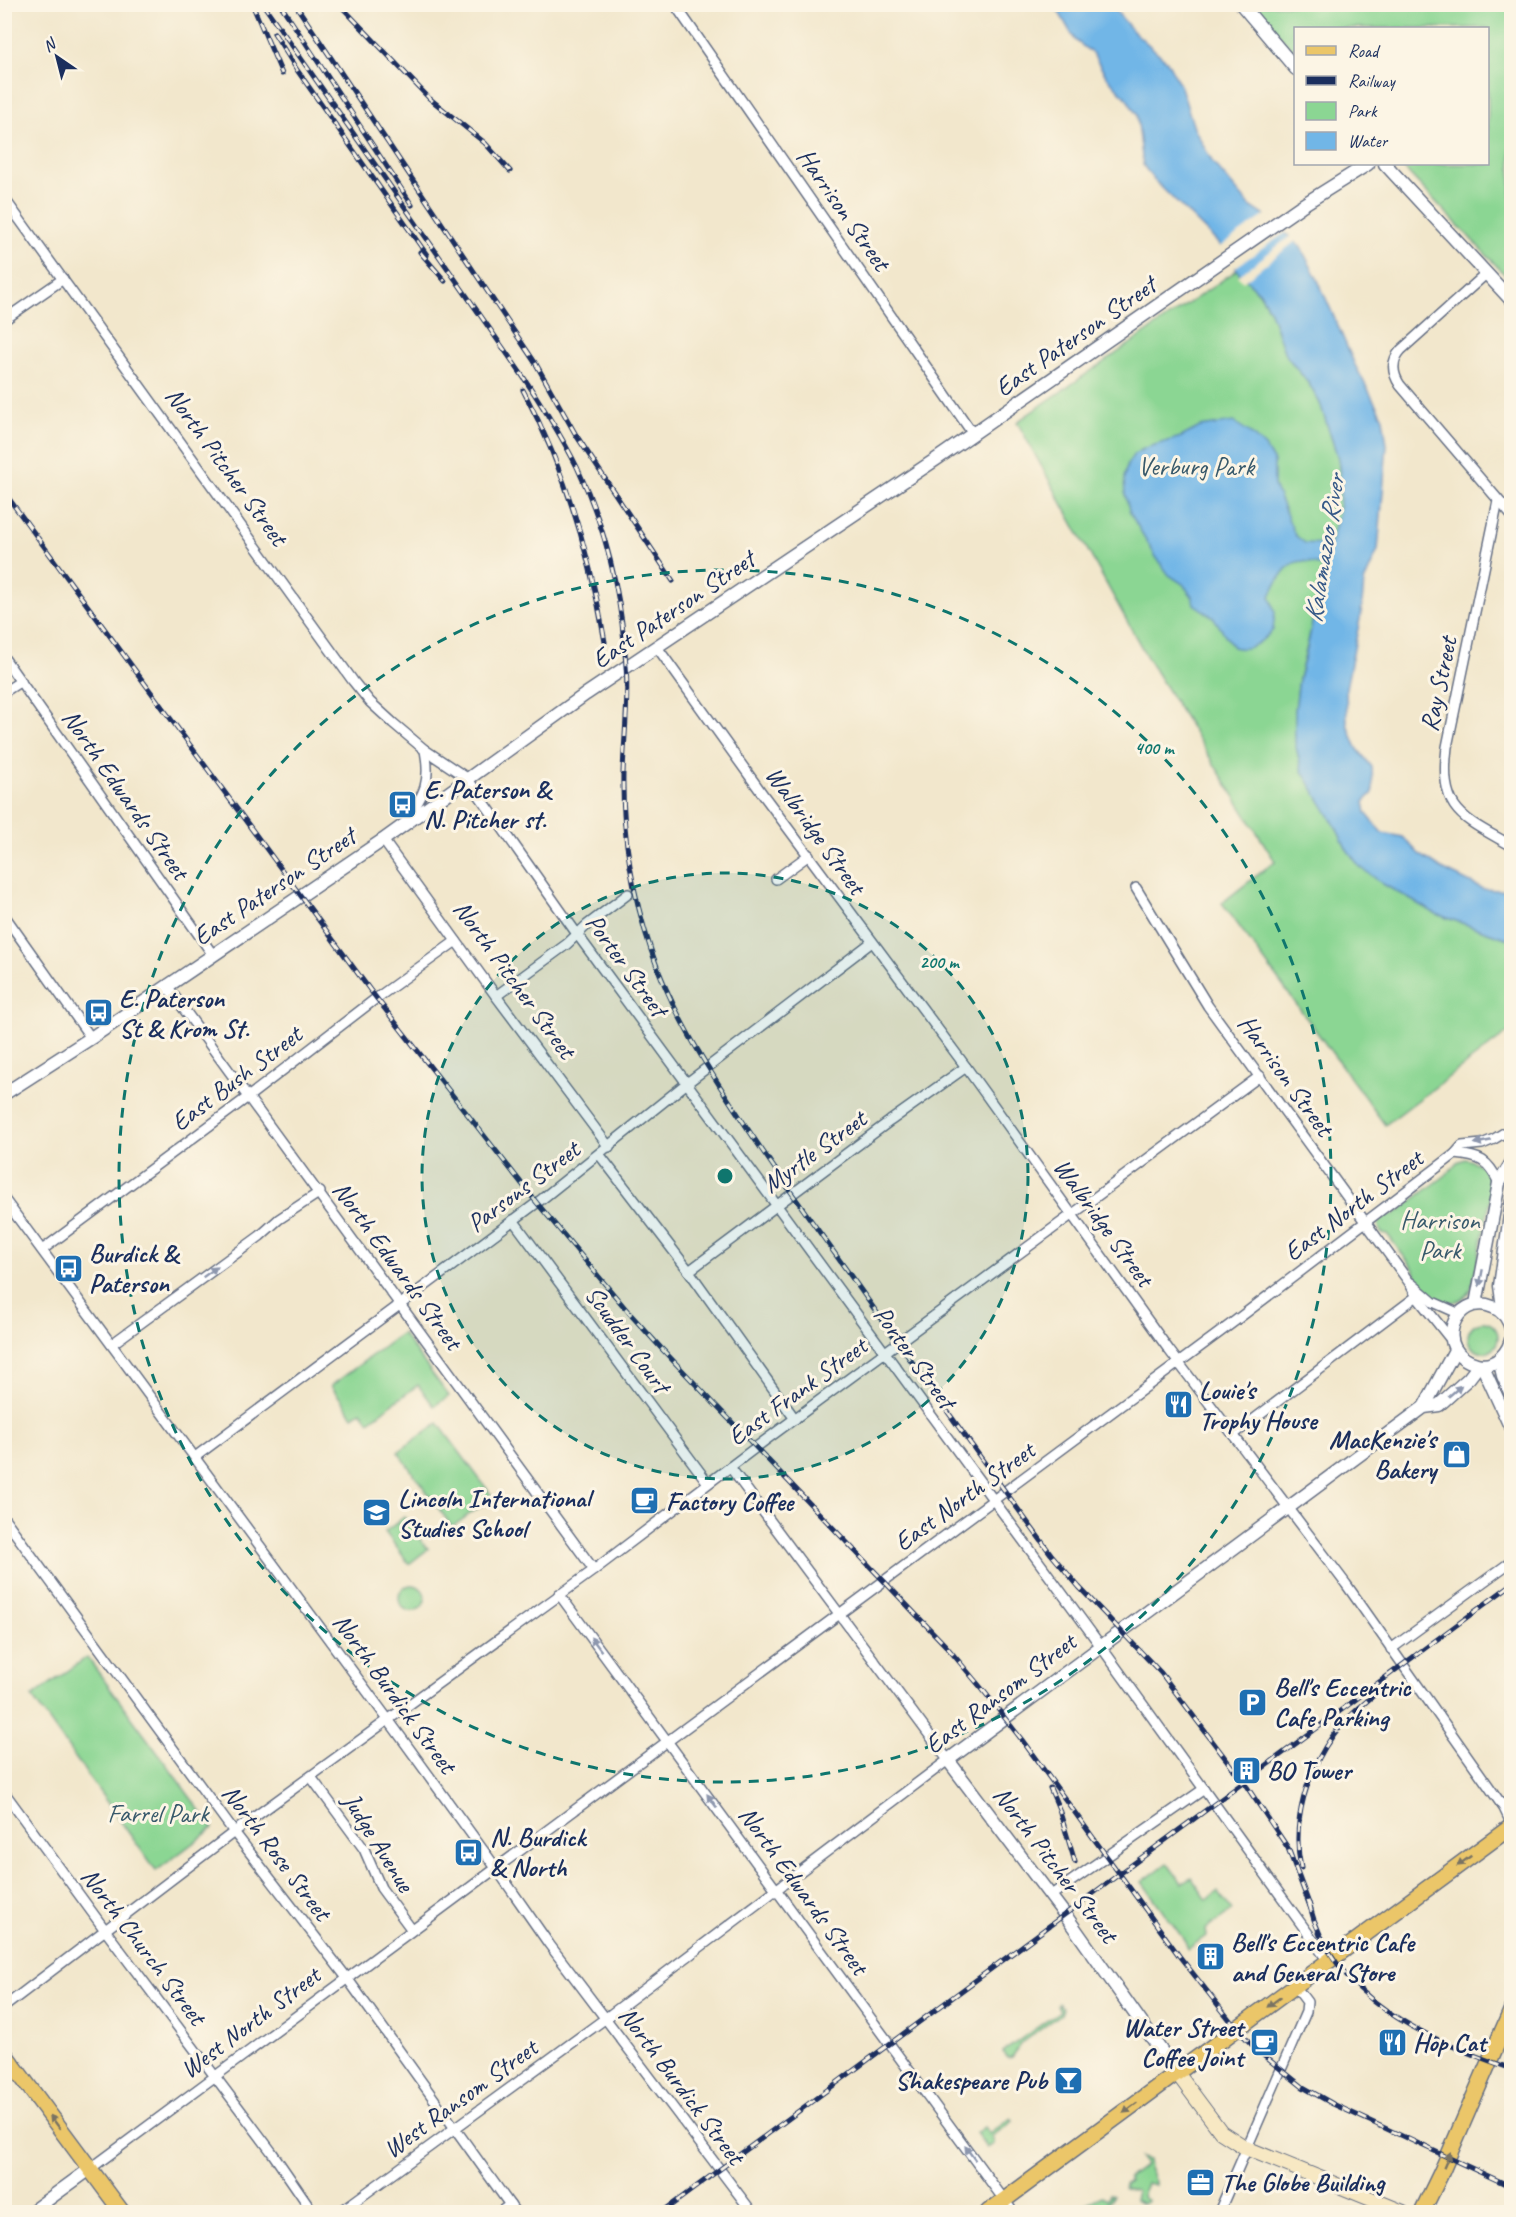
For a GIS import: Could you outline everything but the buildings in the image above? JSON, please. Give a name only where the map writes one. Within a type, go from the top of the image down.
[{"type":"main road","points":[[988,2212],[1009,2207],[1177,2073],[1512,1826]]},
{"type":"main road","points":[[1422,2212],[1512,2009]]},
{"type":"main road","points":[[4,2053],[122,2212]]},
{"type":"main road","name":"North Pitcher Street","points":[[1177,2073],[1221,2132],[1246,2148],[1403,2212]]},
{"type":"street","points":[[1241,4],[1294,67]]},
{"type":"street","name":"Harrison Street","points":[[678,9],[973,434]]},
{"type":"street","name":"East Paterson Street","points":[[4,1094],[91,1038],[383,840],[467,778],[657,646],[973,434],[1301,206],[1366,165]]},
{"type":"street","points":[[1386,165],[1512,301]]},
{"type":"street","name":"North Pitcher Street","points":[[4,198],[353,681],[370,702],[425,750],[467,778]]},
{"type":"street","points":[[1486,274],[1416,335],[1396,356],[1394,377],[1512,516]]},
{"type":"street","points":[[4,320],[63,279]]},
{"type":"street","name":"Ray Street","points":[[1498,501],[1447,747],[1445,780],[1451,801],[1464,819],[1512,846]]},
{"type":"street","name":"Walbridge Street","points":[[657,646],[872,942],[966,1067],[1179,1363],[1287,1509],[1346,1584],[1504,1808],[1512,1826]]},
{"type":"street","name":"North Edwards Street","points":[[4,658],[213,955]]},
{"type":"street","points":[[4,692],[21,681]]},
{"type":"street","points":[[404,824],[423,796],[429,769],[425,750]]},
{"type":"street","name":"Porter Street","points":[[467,778],[578,934],[994,1500],[1328,1961]]},
{"type":"street","name":"North Pitcher Street","points":[[383,840],[609,1147]]},
{"type":"street","points":[[776,879],[809,855]]},
{"type":"street","name":"Harrison Street","points":[[1136,888],[1208,1006],[1453,1346]]},
{"type":"street","points":[[496,996],[628,894]]},
{"type":"street","points":[[4,915],[91,1038]]},
{"type":"street","name":"East Bush Street","points":[[42,1250],[374,999],[456,941]]},
{"type":"street","name":"Parsons Street","points":[[195,1457],[609,1147],[687,1083],[872,942]]},
{"type":"street","name":"North Edwards Street","points":[[167,986],[320,1192],[594,1570]]},
{"type":"street","name":"Myrtle Street","points":[[689,1271],[966,1067]]},
{"type":"street","name":"East Frank Street","points":[[4,2007],[234,1832],[594,1570],[708,1483],[1260,1076]]},
{"type":"street","name":"East North Street","points":[[496,1868],[1365,1224],[1455,1154],[1462,1146],[1482,1144],[1512,1128]]},
{"type":"street","points":[[599,1154],[689,1271],[795,1419]]},
{"type":"street","name":"East North Street","points":[[1455,1154],[1471,1155],[1480,1159],[1493,1171],[1499,1183]]},
{"type":"street","points":[[1476,1305],[1499,1183],[1512,1162]]},
{"type":"street","points":[[112,1344],[260,1236],[279,1219],[320,1192]]},
{"type":"street","name":"North Burdick Street","points":[[4,1199],[389,1720],[549,1944],[752,2212]]},
{"type":"street","points":[[1504,1314],[1500,1286],[1512,1201]]},
{"type":"street","name":"Scudder Court","points":[[513,1220],[708,1483]]},
{"type":"street","name":"Harrison Street","points":[[1409,1282],[1433,1302],[1460,1314]]},
{"type":"street","points":[[1233,1435],[1417,1296]]},
{"type":"street","points":[[1486,1304],[1504,1314],[1512,1333],[1506,1352],[1499,1359],[1480,1365],[1462,1358],[1453,1346],[1453,1322],[1466,1308],[1476,1305],[1486,1304]]},
{"type":"street","name":"East Ransom Street","points":[[1424,1407],[1453,1346]]},
{"type":"street","points":[[1499,1359],[1503,1377],[1512,1397]]},
{"type":"street","points":[[1480,1365],[1492,1392],[1512,1426]]},
{"type":"street","name":"East Ransom Street","points":[[606,2018],[1100,1646],[1424,1407],[1439,1404],[1469,1378],[1480,1365]]},
{"type":"street","name":"North Pitcher Street","points":[[730,1467],[1050,1896],[1177,2073]]},
{"type":"street","name":"North Rose Street","points":[[4,1518],[234,1832],[347,1978],[512,2209]]},
{"type":"street","points":[[1391,1649],[1512,1561]]},
{"type":"street","name":"North Edwards Street","points":[[559,1594],[1009,2207]]},
{"type":"street","name":"Judge Avenue","points":[[311,1777],[364,1849],[381,1888],[412,1930]]},
{"type":"street","points":[[1050,1896],[1204,1789]]},
{"type":"street","name":"North Church Street","points":[[4,1792],[271,2151],[313,2212]]},
{"type":"street","name":"West North Street","points":[[31,2212],[496,1868]]},
{"type":"street","points":[[1219,2212],[1306,2012],[1307,2002],[1295,1986]]},
{"type":"street","name":"West Ransom Street","points":[[340,2212],[606,2018]]},
{"type":"street","points":[[500,2212],[512,2209]]},
{"type":"green space","points":[[1254,5],[1511,5],[1511,281],[1401,165],[1489,165],[1489,27],[1294,27],[1294,52]]},
{"type":"green space","name":"Verburg Park","points":[[1237,270],[1259,293],[1270,311],[1285,354],[1309,384],[1320,403],[1338,458],[1341,483],[1339,513],[1299,679],[1295,711],[1335,825],[1346,848],[1383,884],[1436,914],[1511,940],[1511,1030],[1385,1125],[1222,903],[1275,861],[1148,659],[1017,422]]},
{"type":"green space","name":"Harrison Park","points":[[1465,1159],[1485,1168],[1493,1188],[1471,1290],[1464,1298],[1447,1302],[1438,1299],[1423,1288],[1415,1271],[1387,1234],[1381,1233],[1378,1224],[1383,1217],[1393,1215],[1446,1175],[1457,1162]]},
{"type":"green space","points":[[1483,1322],[1494,1326],[1498,1337],[1494,1348],[1483,1352],[1472,1348],[1468,1337],[1472,1326]]},
{"type":"green space","points":[[402,1333],[449,1396],[434,1406],[418,1385],[369,1421],[361,1411],[353,1416],[331,1386]]},
{"type":"green space","points":[[438,1423],[493,1497],[452,1527],[398,1452]]},
{"type":"green space","points":[[404,1517],[428,1549],[409,1564],[385,1532]]},
{"type":"green space","points":[[412,1585],[421,1589],[425,1598],[421,1607],[412,1611],[403,1607],[399,1598],[403,1589]]},
{"type":"green space","name":"Farrel Park","points":[[87,1657],[213,1828],[156,1871],[32,1697]]},
{"type":"green space","points":[[1167,1863],[1182,1883],[1191,1877],[1207,1900],[1218,1892],[1232,1910],[1205,1930],[1206,1936],[1188,1949],[1185,1941],[1142,1882]]},
{"type":"green space","points":[[1058,2003],[1063,2009],[1061,2014],[1022,2043],[1012,2057],[1008,2058],[1003,2052],[1060,2011]]},
{"type":"green space","points":[[1011,2118],[1013,2121],[991,2137],[994,2144],[987,2148],[976,2133],[984,2127],[989,2134]]},
{"type":"green space","points":[[1140,2158],[1148,2160],[1155,2182],[1155,2185],[1147,2183],[1142,2197],[1148,2201],[1143,2204],[1135,2200],[1137,2191],[1124,2189],[1125,2184],[1130,2181],[1128,2178],[1145,2165]]},
{"type":"green space","points":[[1110,2194],[1113,2195],[1102,2212],[1093,2212],[1085,2204],[1102,2196],[1107,2199]]},
{"type":"water","name":"Kalamazoo River","points":[[1055,5],[1111,5],[1132,30],[1167,61],[1181,87],[1194,128],[1213,163],[1250,206],[1270,219],[1300,246],[1317,278],[1355,365],[1383,418],[1387,445],[1378,550],[1364,582],[1361,614],[1346,688],[1347,724],[1357,748],[1372,767],[1373,793],[1364,802],[1366,813],[1382,833],[1403,837],[1419,854],[1442,869],[1483,889],[1511,891],[1511,940],[1436,914],[1383,884],[1359,866],[1346,848],[1335,825],[1302,771],[1295,743],[1295,711],[1299,679],[1323,568],[1304,561],[1296,562],[1284,571],[1270,596],[1275,612],[1273,630],[1260,642],[1250,647],[1233,647],[1214,618],[1194,604],[1192,596],[1183,584],[1169,575],[1130,513],[1125,495],[1124,478],[1127,465],[1134,454],[1145,448],[1181,437],[1200,427],[1234,422],[1265,447],[1274,462],[1274,485],[1295,535],[1305,543],[1330,544],[1339,513],[1341,483],[1338,458],[1320,403],[1309,384],[1285,354],[1270,311],[1260,293],[1240,274],[1216,241],[1153,179],[1143,165],[1137,115],[1127,99],[1106,76],[1093,54],[1075,40]]},
{"type":"pier","points":[[1267,214],[1288,231],[1233,269],[1218,248]]},
{"type":"pier","points":[[1292,235],[1297,240],[1243,282],[1238,276]]},
{"type":"railway","points":[[252,4],[282,74]]},
{"type":"railway","points":[[263,4],[522,375],[564,443],[587,490],[611,564],[621,615],[627,679],[623,773],[624,818],[638,907],[659,972],[687,1032],[721,1089],[783,1180],[1051,1554],[1079,1587],[1161,1673],[1247,1787],[1288,1848],[1311,1909]]},
{"type":"railway","points":[[280,4],[412,205]]},
{"type":"railway","points":[[295,4],[536,364],[576,435],[673,581]]},
{"type":"railway","points":[[339,4],[429,98],[485,143],[510,171]]},
{"type":"railway","points":[[274,33],[297,70],[427,255]]},
{"type":"railway","points":[[420,252],[445,281]]},
{"type":"railway","points":[[523,390],[551,450],[574,513],[592,577],[605,642]]},
{"type":"railway","points":[[4,492],[370,990],[537,1203],[661,1348],[946,1646],[1022,1740],[1180,1957],[1237,2029],[1258,2051],[1303,2087],[1333,2104],[1512,2187]]},
{"type":"railway","points":[[662,2212],[1512,1584]]},
{"type":"railway","points":[[1301,1868],[1298,1851],[1300,1815],[1316,1764],[1334,1734],[1374,1695]]},
{"type":"railway","points":[[1050,1788],[1059,1809],[1075,1862]]},
{"type":"railway","points":[[1309,1903],[1321,1937],[1339,1966],[1361,1990],[1387,2011],[1416,2029],[1447,2044],[1512,2069]]},
{"type":"place","name":"E. Paterson & N. Pitcher st.","points":[[403,804]]},
{"type":"place","name":"E. Paterson St & Krom St.","points":[[98,1013]]},
{"type":"place","name":"Burdick & Paterson","points":[[68,1268]]},
{"type":"place","name":"Louie's Trophy House","points":[[1178,1405]]},
{"type":"place","name":"MacKenzie's Bakery","points":[[1457,1454]]},
{"type":"place","name":"Factory Coffee","points":[[645,1501]]},
{"type":"place","name":"Lincoln International Studies School","points":[[377,1513]]},
{"type":"place","name":"Bell's Eccentric Cafe Parking","points":[[1253,1702]]},
{"type":"place","name":"BO Tower","points":[[1246,1770]]},
{"type":"place","name":"N. Burdick & North","points":[[469,1852]]},
{"type":"place","name":"Bell's Eccentric Cafe and General Store","points":[[1210,1957]]},
{"type":"place","name":"Water Street Coffee Joint","points":[[1264,2042]]},
{"type":"place","name":"Hop Cat","points":[[1392,2042]]},
{"type":"place","name":"Shakespeare Pub","points":[[1068,2080]]},
{"type":"place","name":"The Globe Building","points":[[1200,2182]]}]
